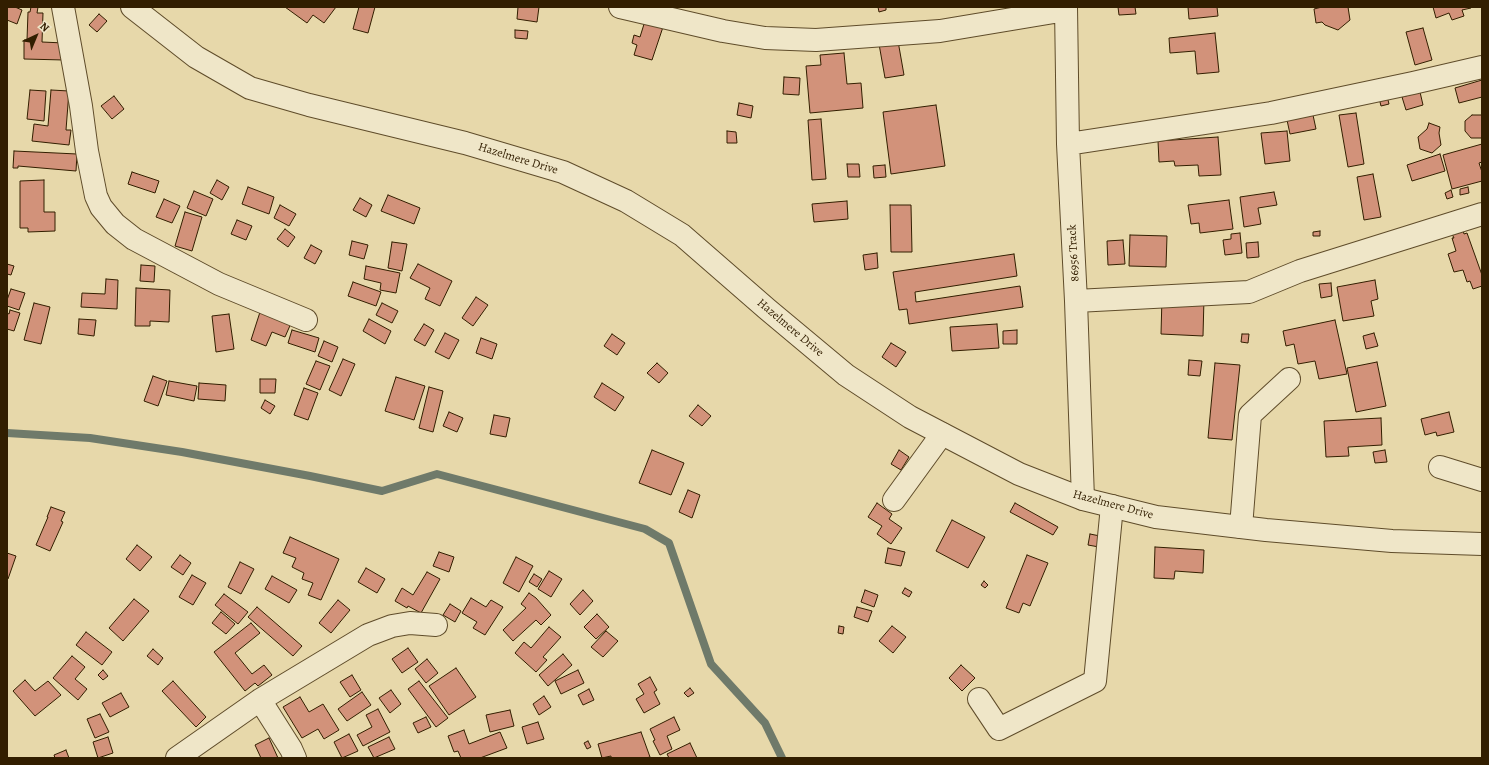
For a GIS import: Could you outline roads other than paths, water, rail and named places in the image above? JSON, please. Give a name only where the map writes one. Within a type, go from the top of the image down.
[{"type":"street","points":[[63,7],[81,106],[87,151],[96,196],[101,207],[115,224],[134,239],[219,284],[306,320]]},
{"type":"street","name":"Hazelmere Drive","points":[[132,7],[196,57],[250,88],[309,106],[465,143],[562,172],[626,201],[682,235],[846,375],[910,417],[1019,474],[1083,499],[1156,517],[1241,527],[1392,541],[1482,544]]},
{"type":"street","points":[[620,7],[723,31],[765,38],[816,40],[940,31],[1066,8]]},
{"type":"street","name":"86956 Track","points":[[1066,8],[1068,144],[1076,301],[1083,499]]},
{"type":"street","points":[[1068,144],[1271,113],[1482,67]]},
{"type":"street","points":[[1076,301],[1249,292],[1300,271],[1482,214]]},
{"type":"street","points":[[1241,527],[1250,415],[1289,379]]},
{"type":"street","points":[[894,500],[942,434]]},
{"type":"street","points":[[1440,467],[1482,480]]},
{"type":"street","points":[[979,699],[999,729],[1095,681],[1112,506]]},
{"type":"street","points":[[177,758],[260,700],[368,635],[392,626],[410,623],[436,625]]},
{"type":"street","points":[[260,700],[292,749],[295,758]]},
{"type":"waterway","points":[[7,433],[90,438],[182,452],[382,491],[437,474],[645,529],[669,543],[711,664],[765,723],[782,758]]}]
